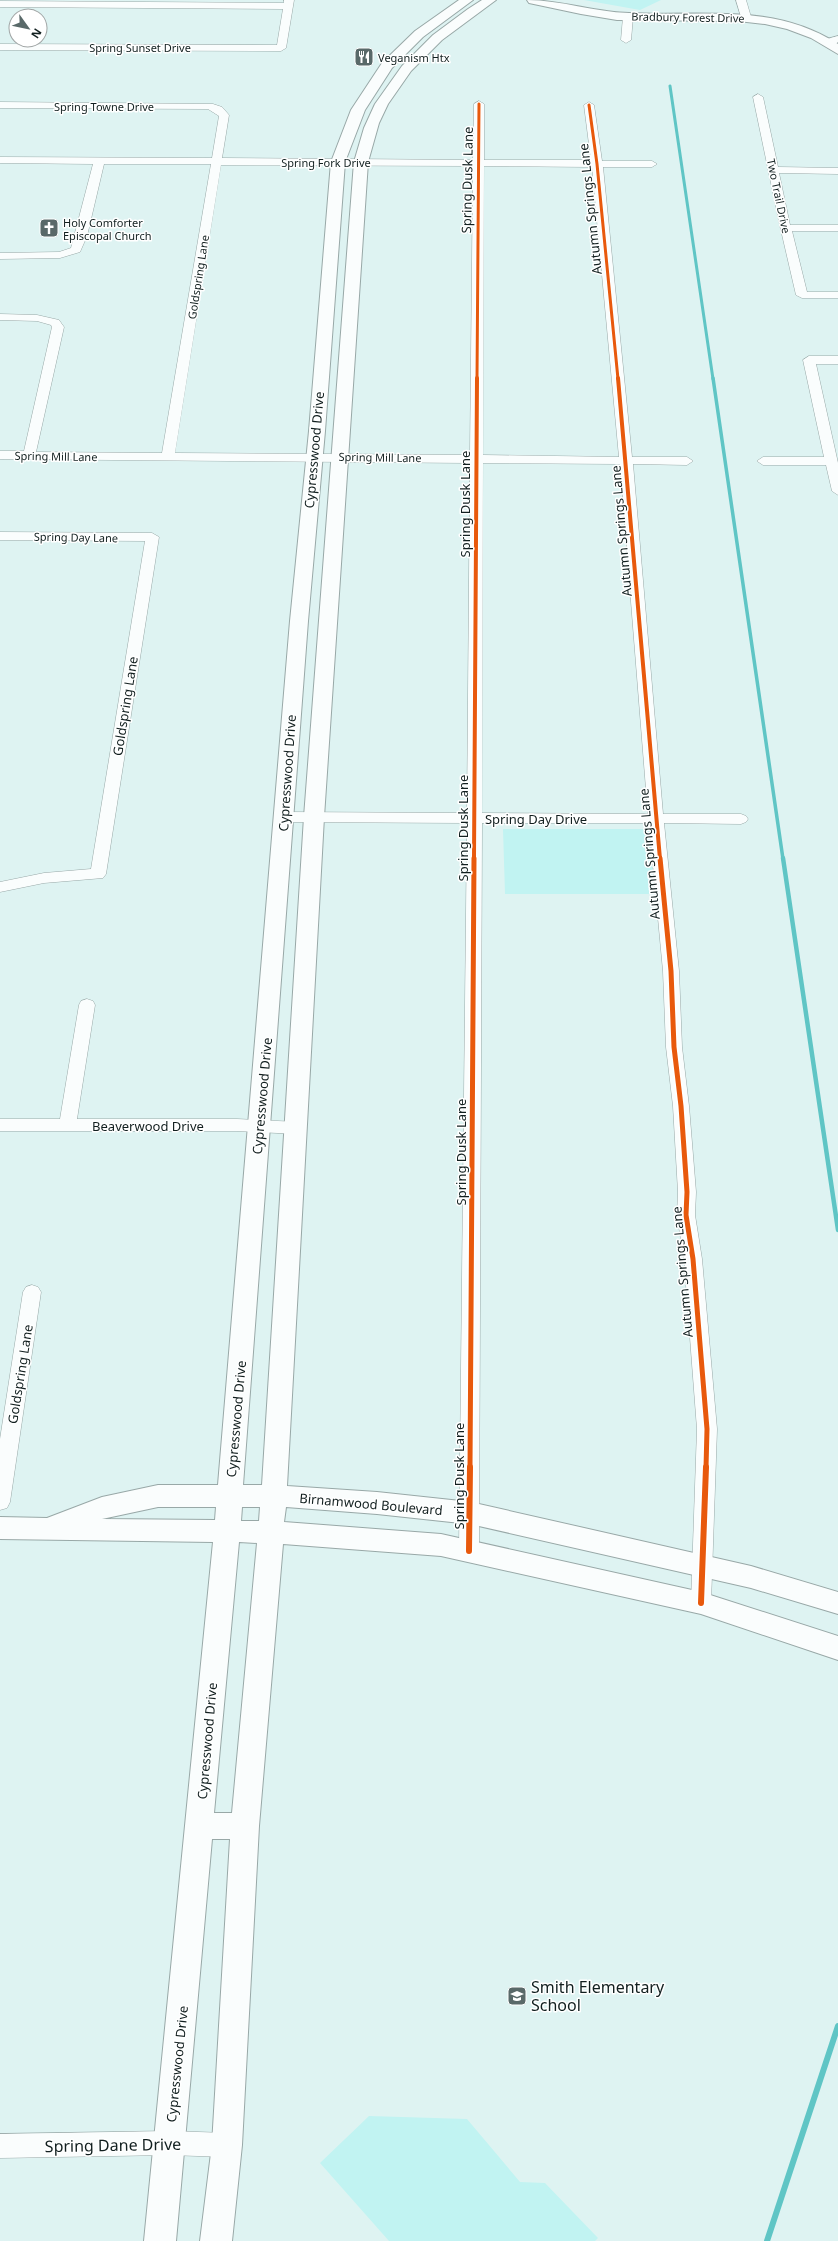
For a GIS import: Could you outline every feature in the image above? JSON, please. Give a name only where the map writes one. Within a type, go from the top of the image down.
[{"type":"main road","name":"Cypresswood Drive","points":[[160,2241],[227,1532],[299,621],[313,456],[317,431],[338,162],[358,110],[388,64],[419,34],[467,0]]},
{"type":"main road","name":"Cypresswood Drive","points":[[216,2241],[227,2145],[245,1826],[274,1496],[297,1128],[314,817],[361,162],[371,124],[385,98],[408,67],[450,27],[490,0]]},
{"type":"main road","name":"Bradbury Forest Drive","points":[[533,0],[582,12],[628,17],[746,17],[790,25],[835,45]]},
{"type":"main road","points":[[388,64],[408,67]]},
{"type":"main road","points":[[327,292],[351,293]]},
{"type":"main road","points":[[299,621],[329,621]]},
{"type":"main road","name":"Birnamwood Boulevard","points":[[42,1529],[102,1508],[158,1496],[274,1496],[377,1503],[470,1513],[702,1565],[750,1577],[828,1600]]},
{"type":"main road","name":"Birnamwood Boulevard","points":[[0,1528],[270,1532],[441,1545],[701,1602],[807,1639],[838,1648]]},
{"type":"main road","points":[[199,1826],[245,1826]]},
{"type":"street","points":[[741,0],[746,17]]},
{"type":"street","points":[[0,4],[288,3]]},
{"type":"street","name":"Spring Sunset Drive","points":[[0,47],[281,48],[288,3]]},
{"type":"street","points":[[626,40],[628,17]]},
{"type":"street","name":"Two Trail Drive","points":[[758,97],[785,226],[802,295],[838,295]]},
{"type":"street","name":"Spring Dusk Lane","points":[[470,1551],[478,164],[480,104]]},
{"type":"street","name":"Spring Towne Drive","points":[[0,105],[209,106]]},
{"type":"street","name":"Autumn Springs Lane","points":[[589,105],[597,164],[626,461],[648,733],[658,818],[668,953],[671,971],[674,1047],[682,1114],[687,1192],[686,1215],[693,1258],[707,1429],[701,1602]]},
{"type":"street","name":"Goldspring Lane","points":[[168,457],[224,115],[218,109],[209,106]]},
{"type":"street","name":"Spring Fork Drive","points":[[0,160],[652,164]]},
{"type":"street","points":[[0,256],[60,255],[71,253],[78,245],[99,161]]},
{"type":"street","points":[[773,170],[838,171]]},
{"type":"street","points":[[785,226],[788,228],[838,228]]},
{"type":"street","points":[[0,317],[43,319],[55,322],[58,327],[58,334],[29,456]]},
{"type":"street","points":[[838,360],[809,360],[830,461],[838,491]]},
{"type":"street","name":"Spring Mill Lane","points":[[0,455],[168,457],[340,456],[687,461]]},
{"type":"street","points":[[763,461],[830,461]]},
{"type":"street","name":"Goldspring Lane","points":[[0,887],[44,878],[98,874],[152,537]]},
{"type":"street","name":"Spring Day Lane","points":[[0,538],[152,537]]},
{"type":"street","name":"Spring Day Drive","points":[[284,817],[474,820],[658,818],[740,819]]},
{"type":"street","points":[[67,1126],[87,1005]]},
{"type":"street","name":"Beaverwood Drive","points":[[0,1125],[259,1126],[297,1128]]},
{"type":"street","name":"Goldspring Lane","points":[[0,1502],[32,1292]]},
{"type":"street","name":"Spring Dane Drive","points":[[0,2146],[169,2143],[227,2145]]},
{"type":"shaded area","points":[[584,0],[661,0],[640,10]]},
{"type":"shaded area","points":[[503,829],[649,829],[655,894],[505,894]]},
{"type":"shaded area","points":[[369,2116],[467,2119],[520,2182],[545,2183],[598,2238],[595,2241],[389,2241],[320,2163]]},
{"type":"waterway","points":[[670,86],[713,379]]},
{"type":"waterway","points":[[713,378],[783,859]]},
{"type":"waterway","points":[[783,858],[838,1230]]},
{"type":"waterway","points":[[767,2241],[838,2026]]},
{"type":"cycle path","points":[[469,1551],[479,104]]},
{"type":"cycle path","points":[[589,105],[597,164],[626,461],[649,741],[671,971],[674,1047],[681,1106],[687,1192],[686,1215],[693,1259],[707,1429],[701,1603]]},
{"type":"place","name":"Veganism Htx","points":[[364,57]]},
{"type":"place","name":"Holy Comforter Episcopal Church","points":[[49,228]]},
{"type":"place","name":"Smith Elementary School","points":[[517,1996]]}]
